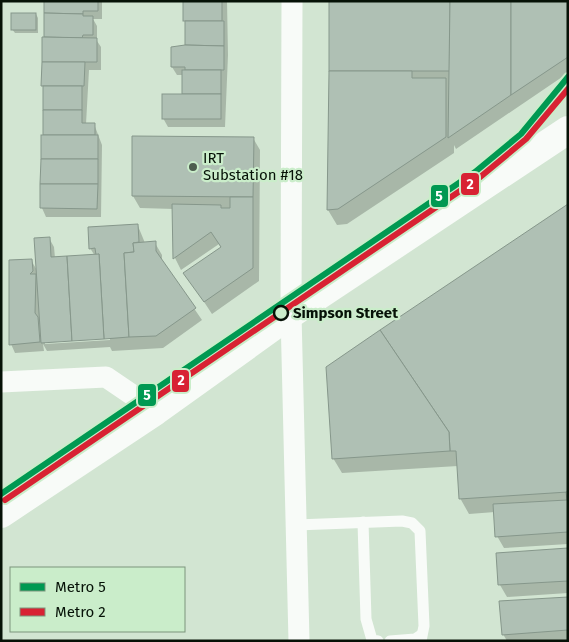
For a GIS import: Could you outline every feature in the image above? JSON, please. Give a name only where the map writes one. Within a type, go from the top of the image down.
[{"type":"main road","points":[[1,514],[156,411],[291,314],[568,130]]},
{"type":"street","points":[[292,1],[291,314],[299,641]]},
{"type":"street","points":[[1,382],[106,377],[156,411]]},
{"type":"lane","points":[[363,522],[366,620],[372,640],[378,641]]},
{"type":"lane","points":[[296,525],[402,522],[412,523],[420,531],[424,626],[421,638],[390,641]]},
{"type":"building","points":[[44,1],[98,1],[98,11],[83,11],[83,14],[44,13]]},
{"type":"building","points":[[183,1],[222,1],[222,21],[183,21]]},
{"type":"building","points":[[329,1],[450,1],[450,71],[329,71]]},
{"type":"building","points":[[450,1],[511,1],[511,95],[448,138]]},
{"type":"building","points":[[511,1],[568,1],[568,57],[511,95]]},
{"type":"building","points":[[11,13],[36,13],[36,30],[11,30]]},
{"type":"building","points":[[44,13],[93,16],[93,35],[83,35],[82,38],[44,37]]},
{"type":"building","points":[[185,21],[224,21],[224,46],[185,45]]},
{"type":"building","points":[[42,37],[97,38],[97,62],[42,62]]},
{"type":"building","points":[[185,45],[224,46],[224,70],[185,70],[185,67],[171,67],[171,47]]},
{"type":"building","points":[[42,62],[85,62],[84,86],[41,86]]},
{"type":"building","points":[[182,70],[221,70],[221,94],[182,94]]},
{"type":"building","points":[[329,71],[412,71],[412,78],[446,78],[446,137],[338,209],[327,210]]},
{"type":"building","points":[[43,86],[82,86],[82,110],[43,110]]},
{"type":"building","points":[[162,94],[221,94],[221,119],[162,119]]},
{"type":"building","points":[[43,110],[82,110],[82,123],[95,123],[95,135],[43,135]]},
{"type":"building","points":[[41,135],[98,135],[98,159],[41,159]]},
{"type":"building","name":"IRT Substation #18","points":[[132,136],[254,137],[253,197],[132,196]]},
{"type":"building","points":[[41,159],[98,159],[98,184],[40,184]]},
{"type":"building","points":[[40,184],[98,184],[97,209],[40,208]]},
{"type":"building","points":[[230,197],[253,197],[253,268],[204,302],[183,273],[221,247],[211,232],[173,259],[172,204],[221,205],[221,208],[230,208]]},
{"type":"building","points":[[568,204],[568,492],[459,499],[456,451],[450,451],[449,432],[380,330]]},
{"type":"building","points":[[138,224],[139,242],[133,243],[134,252],[124,253],[129,337],[104,339],[99,254],[96,255],[95,248],[89,249],[88,227]]},
{"type":"building","points":[[50,237],[51,257],[67,256],[72,341],[41,343],[34,238]]},
{"type":"building","points":[[156,241],[156,251],[196,308],[156,336],[129,337],[124,253],[134,252],[133,243]]},
{"type":"building","points":[[99,254],[104,339],[72,341],[67,256]]},
{"type":"building","points":[[32,259],[33,271],[30,274],[36,274],[35,313],[38,317],[40,342],[9,345],[9,260]]},
{"type":"building","points":[[380,330],[449,432],[450,451],[332,459],[326,367]]},
{"type":"building","points":[[566,492],[568,492],[568,532],[495,537],[493,504],[567,500]]},
{"type":"building","points":[[568,548],[568,581],[498,585],[496,553]]},
{"type":"building","points":[[568,597],[568,630],[502,635],[499,601]]},
{"type":"metro line","name":"5","points":[[1,494],[475,172],[521,134],[568,77]]},
{"type":"metro line","name":"2","points":[[5,500],[479,178],[526,139],[568,89]]},
{"type":"place","name":"IRT Substation #18","points":[[193,167]]},
{"type":"place","name":"Simpson Street","points":[[281,313]]}]
